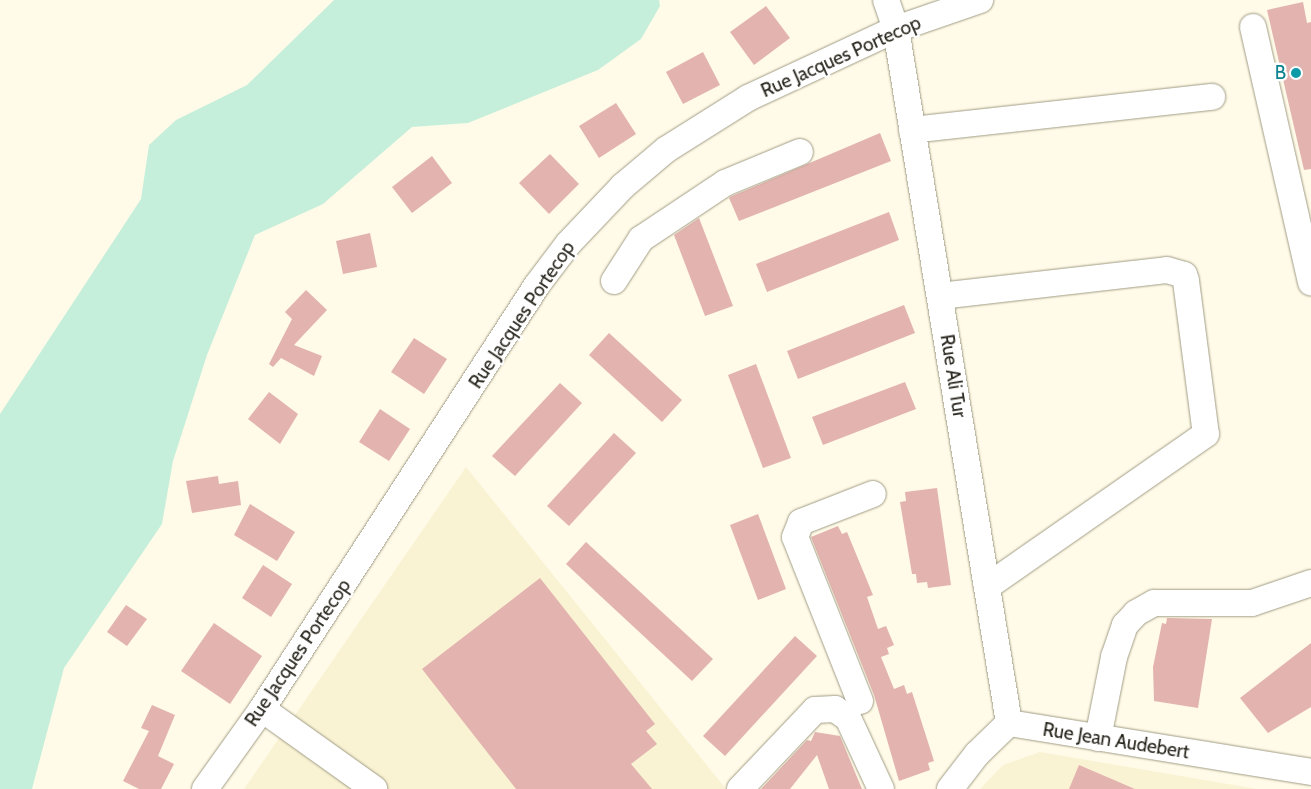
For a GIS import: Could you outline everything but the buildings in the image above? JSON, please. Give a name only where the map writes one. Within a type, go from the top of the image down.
[{"type":"street","name":"Rue Ali Tur","points":[[886,0],[896,29],[1009,724]]},
{"type":"street","name":"Rue Jacques Portecop","points":[[205,789],[262,709],[537,285],[574,238],[623,186],[702,124],[802,71],[896,29],[980,0]]},
{"type":"street","points":[[1253,26],[1311,282]]},
{"type":"street","points":[[912,130],[1212,97]]},
{"type":"street","points":[[614,281],[641,239],[726,183],[800,152]]},
{"type":"street","points":[[940,296],[1167,270],[1184,275],[1186,282],[1206,434],[987,587]]},
{"type":"street","points":[[860,701],[795,537],[801,522],[873,494]]},
{"type":"street","points":[[1098,738],[1114,657],[1125,625],[1136,613],[1154,603],[1252,603],[1311,583]]},
{"type":"street","points":[[262,709],[374,789]]},
{"type":"street","points":[[740,789],[815,710],[835,709],[848,718],[881,789]]},
{"type":"street","points":[[950,789],[977,754],[1009,724]]},
{"type":"street","name":"Rue Jean Audebert","points":[[1009,724],[1311,772]]},
{"type":"shaded area","points":[[466,467],[726,789],[244,789]]},
{"type":"shaded area","points":[[1040,752],[1257,789],[980,789],[1003,765]]},
{"type":"green space","points":[[334,0],[659,0],[660,6],[641,39],[598,70],[468,123],[412,127],[323,204],[255,235],[207,355],[173,461],[162,524],[64,668],[32,789],[0,789],[0,414],[141,199],[149,145],[176,120],[247,85]]},
{"type":"place","name":"B","points":[[1296,73]]}]
